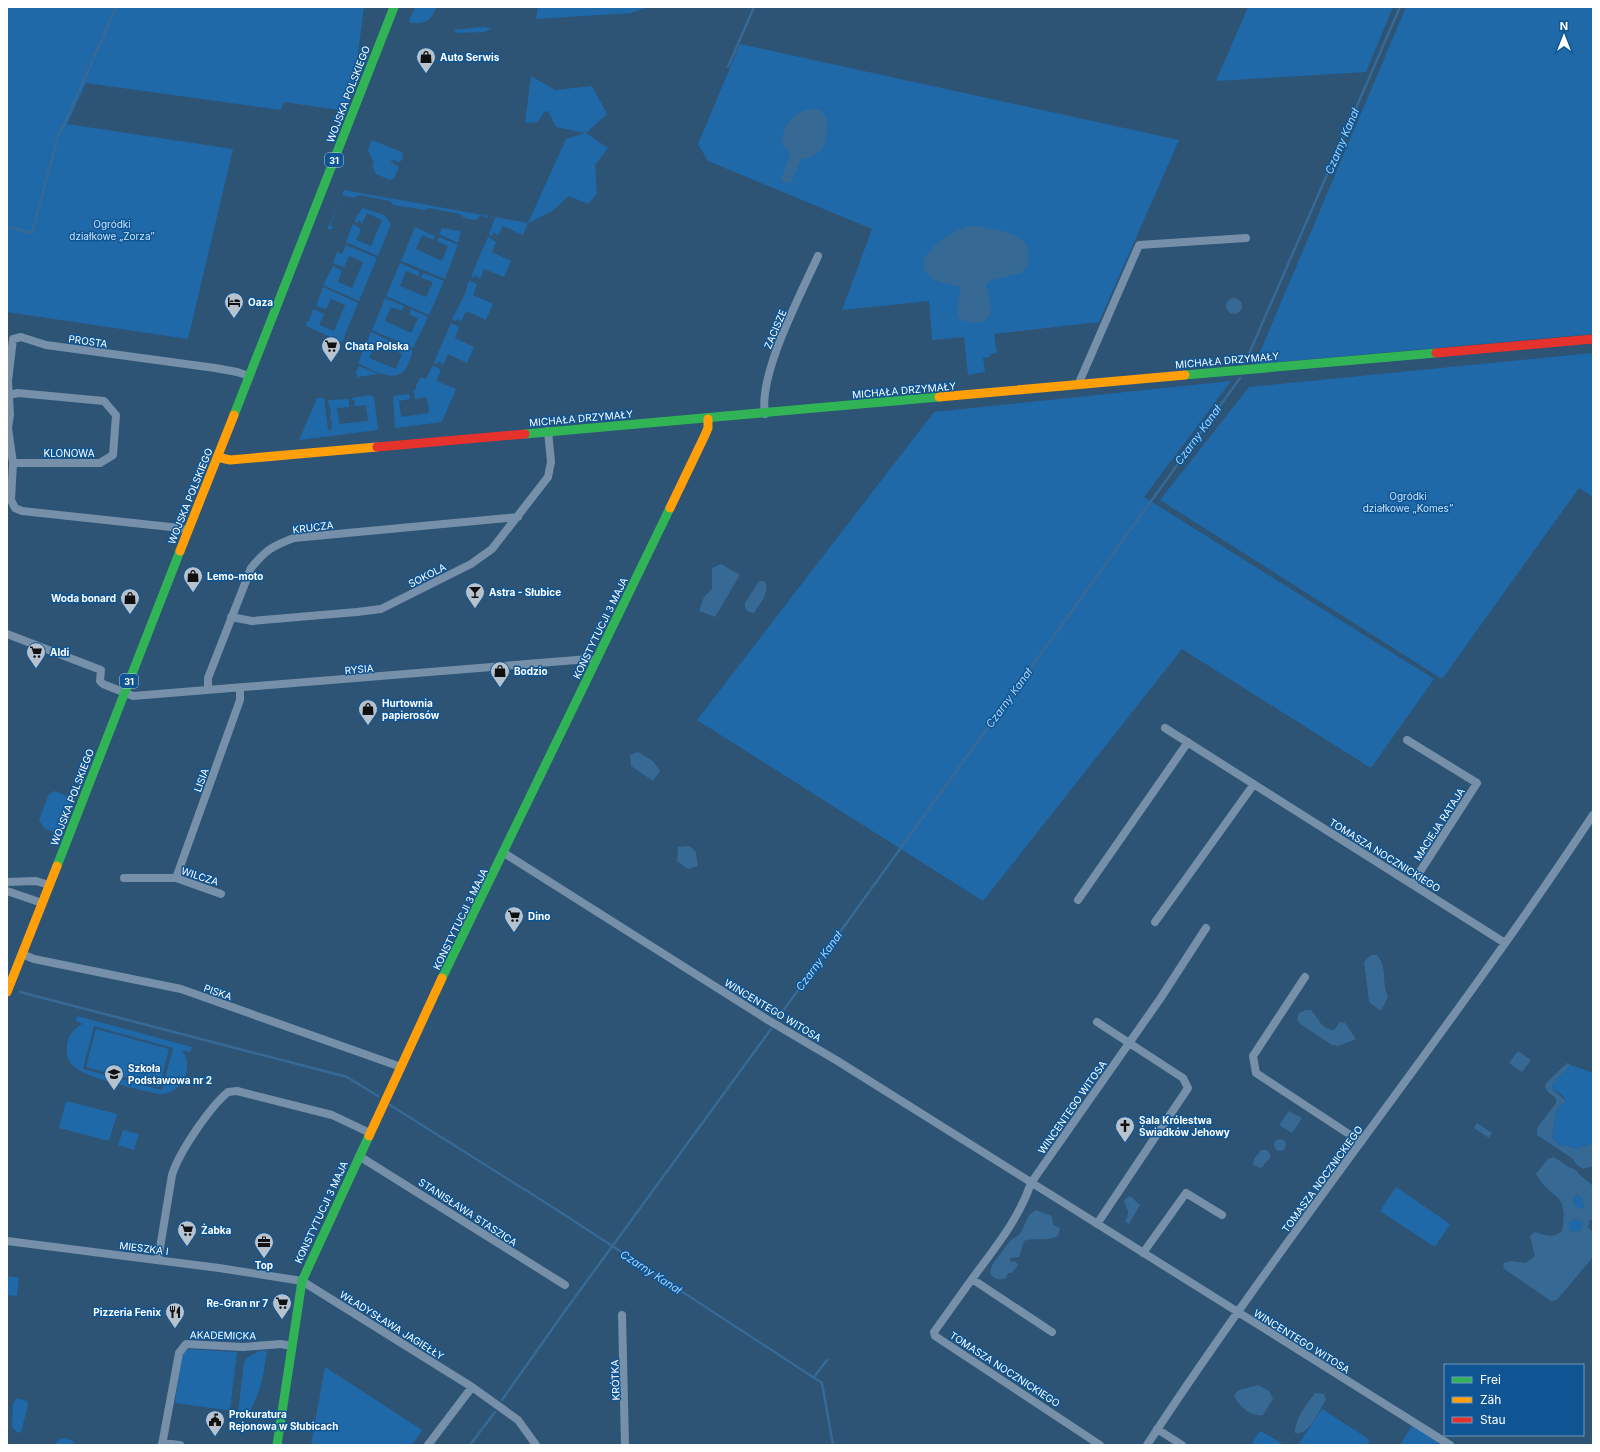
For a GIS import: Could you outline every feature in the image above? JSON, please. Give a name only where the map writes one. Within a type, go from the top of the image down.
[{"type":"street","name":"WOJSKA POLSKIEGO","points":[[7,992],[394,7]]},
{"type":"street","points":[[1078,385],[1139,245],[1246,238]]},
{"type":"street","name":"ZACISZE","points":[[765,414],[763,403],[772,361],[818,256]]},
{"type":"street","name":"PROSTA","points":[[7,428],[9,395],[8,381],[13,339],[21,337],[46,345],[215,368],[249,376]]},
{"type":"street","name":"MICHAŁA DRZYMAŁY","points":[[217,456],[230,460],[243,460],[548,431],[765,414],[1593,339]]},
{"type":"street","name":"KLONOWA","points":[[9,395],[18,393],[104,401],[116,415],[113,455],[100,463],[13,463]]},
{"type":"street","name":"KONSTYTUCJI 3 MAJA","points":[[277,1445],[302,1281],[401,1067],[705,435],[708,428],[708,419]]},
{"type":"street","points":[[7,428],[13,463],[11,500],[15,508],[22,511],[120,520],[180,528],[188,531]]},
{"type":"street","name":"SOKOLA","points":[[231,617],[252,621],[381,609],[471,564],[492,549],[548,477],[551,462],[548,431]]},
{"type":"street","name":"KRUCZA","points":[[208,690],[208,678],[251,568],[262,554],[274,545],[294,538],[518,517]]},
{"type":"street","name":"RYSIA","points":[[7,634],[101,670],[100,681],[103,684],[124,694],[133,696],[589,659],[596,661]]},
{"type":"street","name":"LISIA","points":[[176,878],[240,700],[240,688]]},
{"type":"street","name":"TOMASZA NOCZNICKIEGO","points":[[1165,728],[1505,942]]},
{"type":"street","name":"MACIEJA RATAJA","points":[[1407,740],[1477,783],[1412,884]]},
{"type":"street","points":[[1078,900],[1188,742]]},
{"type":"street","points":[[1156,922],[1254,784]]},
{"type":"street","name":"TOMASZA NOCZNICKIEGO","points":[[1147,1445],[1239,1313],[1505,942],[1593,815]]},
{"type":"street","name":"WINCENTEGO WITOSA","points":[[504,853],[768,1020],[836,1060],[1450,1445]]},
{"type":"street","name":"WILCZA","points":[[124,878],[176,878],[221,894]]},
{"type":"street","points":[[7,882],[36,881],[49,885]]},
{"type":"street","points":[[7,891],[42,903]]},
{"type":"street","name":"WINCENTEGO WITOSA","points":[[1031,1183],[1130,1042],[1206,928]]},
{"type":"street","name":"PISKA","points":[[22,954],[34,959],[181,989],[401,1067]]},
{"type":"street","points":[[1305,977],[1253,1056],[1256,1073],[1361,1142]]},
{"type":"street","points":[[1097,1224],[1188,1088],[1183,1078],[1098,1022]]},
{"type":"street","points":[[158,1260],[172,1175],[176,1162],[199,1128],[228,1092],[236,1091],[332,1116],[370,1133]]},
{"type":"street","name":"STANISŁAWA STASZICA","points":[[359,1156],[565,1285]]},
{"type":"street","name":"TOMASZA NOCZNICKIEGO","points":[[1031,1183],[1026,1198],[1008,1230],[936,1328],[934,1332],[935,1336],[1100,1445]]},
{"type":"street","points":[[1143,1253],[1186,1193],[1222,1215]]},
{"type":"street","name":"MIESZKA I","points":[[7,1241],[158,1260],[302,1281]]},
{"type":"street","points":[[972,1279],[1052,1332]]},
{"type":"street","name":"WŁADYSŁAWA JAGIEŁŁY","points":[[302,1281],[472,1387],[518,1420],[536,1445]]},
{"type":"street","name":"KRÓTKA","points":[[622,1315],[625,1445]]},
{"type":"street","name":"AKADEMICKA","points":[[162,1444],[179,1353],[186,1344],[243,1347],[281,1344],[292,1346]]},
{"type":"street","points":[[428,1445],[472,1387]]},
{"type":"street","points":[[1157,1429],[1182,1445]]},
{"type":"street","points":[[162,1444],[180,1445]]},
{"type":"green space","name":"Ogródki działkowe „Zorza”","points":[[7,7],[364,7],[354,84],[346,111],[284,102],[281,110],[86,83],[67,124],[233,149],[188,339],[7,312]]},
{"type":"green space","points":[[415,7],[436,7],[432,16],[427,21],[411,23],[409,20]]},
{"type":"green space","points":[[538,7],[648,7],[631,13],[536,19]]},
{"type":"green space","points":[[1248,7],[1393,7],[1366,72],[1216,81]]},
{"type":"green space","points":[[1406,7],[1593,7],[1593,334],[1255,364]]},
{"type":"green space","points":[[481,27],[492,28],[484,32],[458,33],[453,30]]},
{"type":"green space","points":[[740,44],[1179,140],[1099,322],[994,334],[997,353],[990,354],[990,357],[983,358],[985,372],[968,375],[964,337],[932,340],[929,301],[842,310],[872,229],[708,161],[698,144]]},
{"type":"green space","points":[[531,76],[555,90],[592,86],[607,114],[586,133],[608,148],[595,165],[597,194],[588,204],[569,196],[552,211],[528,223],[566,139],[585,133],[556,127],[548,111],[544,112],[538,122],[525,123]]},
{"type":"green space","points":[[372,140],[402,152],[403,157],[401,161],[398,162],[392,159],[391,162],[399,167],[394,178],[390,180],[376,174],[372,166],[374,163],[368,150]]},
{"type":"green space","points":[[344,190],[528,223],[523,235],[503,226],[498,236],[494,232],[492,236],[489,234],[495,218],[488,216],[487,218],[481,215],[476,220],[464,218],[460,214],[429,208],[425,210],[393,205],[390,201],[359,195],[354,198],[342,195],[330,225],[334,228],[327,230]]},
{"type":"green space","points":[[363,208],[384,215],[391,224],[378,256],[346,242],[353,224],[361,229],[356,240],[371,246],[382,220],[367,213],[362,224],[359,220],[357,223],[355,222],[356,217]]},
{"type":"green space","points":[[415,227],[435,236],[433,240],[422,235],[416,249],[442,261],[448,246],[437,241],[439,237],[458,245],[445,279],[401,261]]},
{"type":"green space","points":[[442,228],[461,231],[458,243],[439,234]]},
{"type":"green space","points":[[488,237],[496,242],[492,252],[511,261],[504,277],[484,269],[480,279],[475,275],[474,278],[471,276]]},
{"type":"green space","points":[[346,245],[377,258],[359,301],[323,285],[333,266],[342,271],[338,282],[352,288],[363,262],[349,256],[344,267],[333,263],[337,252],[342,254]]},
{"type":"green space","points":[[400,263],[420,272],[418,276],[406,271],[400,286],[426,297],[433,282],[421,278],[423,273],[444,281],[429,315],[386,296]]},
{"type":"green space","points":[[469,280],[477,284],[473,295],[493,304],[486,320],[466,311],[461,322],[457,318],[456,321],[452,319],[465,294]]},
{"type":"green space","points":[[323,287],[358,303],[342,342],[306,326],[306,322],[309,321],[313,309],[324,314],[319,325],[334,331],[345,305],[331,299],[326,309],[316,306]]},
{"type":"green space","points":[[385,298],[404,306],[402,311],[391,307],[385,321],[411,333],[418,318],[409,314],[411,309],[428,317],[413,348],[372,330]]},
{"type":"green space","points":[[451,323],[459,327],[455,338],[474,347],[467,363],[448,354],[443,365],[439,361],[437,364],[434,362]]},
{"type":"green space","points":[[371,332],[390,341],[387,348],[375,343],[369,358],[396,369],[402,354],[390,349],[395,345],[393,342],[412,350],[411,357],[404,371],[398,375],[385,375],[358,363]]},
{"type":"green space","name":"Ogródki działkowe „Komes”","points":[[1593,353],[1593,497],[1579,488],[1442,679],[1160,500],[1249,387]]},
{"type":"green space","points":[[433,365],[441,370],[436,381],[456,389],[442,422],[395,428],[393,396],[409,394],[410,399],[399,401],[401,417],[429,413],[427,397],[415,399],[413,390],[416,390],[416,385],[421,377],[426,379]]},
{"type":"green space","points":[[359,366],[379,374],[357,377],[356,372]]},
{"type":"green space","points":[[1231,381],[1144,497],[1434,679],[1371,768],[1182,649],[983,901],[697,720],[934,412]]},
{"type":"green space","points":[[370,395],[374,397],[378,430],[299,440],[317,398],[324,398],[328,430],[331,429],[332,421],[330,421],[331,413],[328,400],[349,399],[349,407],[337,408],[339,424],[368,421],[366,405],[354,406],[355,400],[352,400],[352,398]]},
{"type":"green space","points":[[55,791],[73,799],[59,835],[44,828],[39,820],[49,794]]},
{"type":"green space","points":[[77,1016],[192,1047],[190,1052],[182,1050],[186,1057],[187,1064],[187,1072],[184,1079],[175,1090],[160,1094],[113,1083],[78,1070],[72,1065],[67,1056],[70,1035],[77,1027],[83,1024],[76,1021]],"holes":[[[94,1026],[173,1048],[162,1090],[83,1069]]]},
{"type":"green space","points":[[96,1029],[169,1049],[159,1087],[86,1067]]},
{"type":"green space","points":[[1571,1065],[1593,1073],[1593,1143],[1578,1149],[1568,1146],[1560,1146],[1552,1137],[1557,1108],[1566,1101],[1562,1095],[1552,1089],[1553,1083]]},
{"type":"green space","points":[[66,1101],[117,1114],[109,1141],[59,1128]]},
{"type":"green space","points":[[123,1130],[139,1134],[134,1150],[118,1145]]},
{"type":"green space","points":[[1396,1187],[1450,1224],[1435,1247],[1380,1211]]},
{"type":"green space","points":[[1577,1194],[1581,1197],[1584,1207],[1580,1209],[1574,1206],[1573,1200]]},
{"type":"green space","points":[[1575,1219],[1583,1222],[1581,1230],[1575,1232],[1569,1230],[1569,1222]]},
{"type":"green space","points":[[7,1276],[19,1278],[17,1296],[7,1295]]},
{"type":"green space","points":[[186,1349],[237,1352],[230,1409],[226,1410],[175,1403],[182,1354]]},
{"type":"green space","points":[[259,1351],[267,1351],[259,1390],[249,1412],[238,1412],[244,1363],[247,1358]]},
{"type":"green space","points":[[325,1367],[422,1430],[412,1445],[311,1445]]},
{"type":"green space","points":[[17,1398],[27,1401],[28,1405],[21,1432],[18,1433],[12,1427],[13,1404]]},
{"type":"green space","points":[[1322,1409],[1370,1440],[1368,1445],[1298,1445]]},
{"type":"green space","points":[[1413,1424],[1441,1440],[1437,1445],[1400,1445]]},
{"type":"green space","points":[[1260,1431],[1285,1445],[1251,1445]]},
{"type":"green space","points":[[66,1438],[73,1441],[75,1445],[54,1445],[60,1439]]},
{"type":"shaded area","points":[[810,109],[820,110],[827,118],[824,145],[816,154],[801,159],[791,183],[783,182],[781,179],[791,153],[782,145],[782,138],[786,126],[798,113]]},
{"type":"shaded area","points":[[968,226],[983,227],[1010,234],[1017,237],[1027,247],[1029,263],[1021,273],[991,280],[986,284],[991,309],[988,318],[984,322],[968,322],[959,319],[957,311],[960,287],[932,278],[926,272],[923,265],[930,250],[945,238]]},
{"type":"shaded area","points":[[1231,298],[1237,298],[1242,303],[1240,312],[1237,314],[1231,314],[1226,309],[1226,303]]},
{"type":"shaded area","points":[[721,564],[740,575],[715,617],[699,611],[704,597],[712,589],[712,568]]},
{"type":"shaded area","points":[[759,581],[764,581],[767,589],[766,593],[754,613],[749,612],[745,608],[745,603]]},
{"type":"shaded area","points":[[638,752],[653,761],[660,771],[653,781],[631,766],[630,755]]},
{"type":"shaded area","points":[[690,846],[696,852],[698,866],[688,869],[677,861],[678,847]]},
{"type":"shaded area","points":[[1371,955],[1377,955],[1380,960],[1388,997],[1381,1011],[1369,1002],[1364,962]]},
{"type":"shaded area","points":[[1305,1010],[1311,1010],[1326,1028],[1334,1030],[1340,1022],[1345,1023],[1356,1039],[1338,1046],[1332,1045],[1300,1024],[1297,1019],[1299,1013]]},
{"type":"shaded area","points":[[1518,1051],[1531,1060],[1522,1072],[1509,1063]]},
{"type":"shaded area","points":[[1567,1063],[1571,1065],[1553,1083],[1552,1089],[1566,1101],[1557,1108],[1552,1137],[1560,1146],[1568,1146],[1578,1149],[1593,1143],[1593,1166],[1583,1169],[1576,1164],[1573,1159],[1537,1135],[1537,1128],[1556,1103],[1556,1098],[1548,1092],[1545,1087],[1547,1082]]},
{"type":"shaded area","points":[[1289,1111],[1302,1118],[1292,1133],[1279,1125]]},
{"type":"shaded area","points":[[1477,1123],[1492,1133],[1489,1138],[1474,1128]]},
{"type":"shaded area","points":[[1280,1139],[1284,1141],[1286,1145],[1284,1149],[1280,1151],[1276,1149],[1274,1145],[1276,1141]]},
{"type":"shaded area","points":[[1261,1150],[1266,1150],[1270,1153],[1270,1158],[1261,1168],[1253,1165],[1254,1159]]},
{"type":"shaded area","points":[[1554,1157],[1576,1170],[1593,1186],[1593,1220],[1590,1220],[1588,1227],[1593,1233],[1593,1257],[1557,1300],[1551,1301],[1503,1268],[1504,1263],[1511,1261],[1526,1263],[1535,1256],[1530,1236],[1535,1232],[1552,1236],[1562,1231],[1564,1218],[1561,1202],[1542,1183],[1536,1174],[1548,1159]],"holes":[[[1577,1194],[1581,1197],[1584,1207],[1580,1209],[1574,1206],[1573,1200]],[[1575,1219],[1583,1222],[1581,1230],[1575,1232],[1569,1230],[1569,1222]]]},
{"type":"shaded area","points":[[1130,1196],[1140,1205],[1129,1224],[1125,1221],[1128,1212],[1124,1200]]},
{"type":"shaded area","points":[[1036,1210],[1052,1216],[1053,1225],[1060,1228],[1058,1236],[1050,1239],[1032,1239],[1024,1241],[1019,1257],[1010,1258],[1010,1261],[1016,1262],[1018,1265],[1012,1273],[1008,1273],[1006,1278],[1003,1279],[993,1277],[990,1274],[992,1265],[1010,1241],[1020,1234],[1029,1215]]},
{"type":"shaded area","points":[[1258,1385],[1269,1391],[1273,1399],[1263,1415],[1254,1414],[1246,1410],[1242,1407],[1234,1395],[1239,1390]]},
{"type":"shaded area","points":[[1315,1393],[1324,1394],[1326,1400],[1309,1427],[1305,1431],[1295,1433],[1295,1427],[1299,1417]]},
{"type":"waterway","points":[[94,57],[116,7]]},
{"type":"waterway","points":[[728,67],[754,7]]},
{"type":"waterway","name":"Czarny Kanał","points":[[1245,363],[1400,7]]},
{"type":"waterway","points":[[11,228],[32,233],[57,140],[92,62]]},
{"type":"waterway","name":"Czarny Kanał","points":[[778,1018],[1240,378]]},
{"type":"waterway","points":[[20,992],[347,1077],[378,1096]]},
{"type":"waterway","name":"Czarny Kanał","points":[[502,1400],[562,1315],[771,1029]]},
{"type":"waterway","name":"Czarny Kanał","points":[[390,1105],[554,1208],[822,1383],[833,1445]]},
{"type":"waterway","points":[[814,1377],[827,1360]]},
{"type":"waterway","points":[[470,1445],[495,1412]]},
{"type":"traffic: fast","points":[[234,415],[394,7]]},
{"type":"traffic: fast","points":[[1185,375],[1436,353]]},
{"type":"traffic: fast","points":[[525,434],[939,397]]},
{"type":"traffic: fast","points":[[442,978],[670,508]]},
{"type":"traffic: fast","points":[[57,866],[180,551]]},
{"type":"traffic: fast","points":[[277,1445],[302,1281],[369,1136]]},
{"type":"traffic: slow","points":[[939,397],[1185,375]]},
{"type":"traffic: slow","points":[[180,551],[234,415]]},
{"type":"traffic: slow","points":[[670,508],[708,428],[708,419]]},
{"type":"traffic: slow","points":[[217,457],[230,460],[377,447]]},
{"type":"traffic: slow","points":[[7,992],[57,866]]},
{"type":"traffic: slow","points":[[369,1136],[442,978]]},
{"type":"traffic: jam","points":[[1436,353],[1593,339]]},
{"type":"traffic: jam","points":[[377,447],[525,434]]},
{"type":"place","name":"Auto Serwis","points":[[426,74]]},
{"type":"place","name":"Oaza","points":[[234,319]]},
{"type":"place","name":"Chata Polska","points":[[331,363]]},
{"type":"place","name":"Lemo-moto","points":[[193,593]]},
{"type":"place","name":"Astra - Słubice","points":[[475,609]]},
{"type":"place","name":"Woda bonard","points":[[130,615]]},
{"type":"place","name":"Aldi","points":[[36,669]]},
{"type":"place","name":"Bodzio","points":[[500,688]]},
{"type":"place","name":"Hurtownia papierosów","points":[[368,726]]},
{"type":"place","name":"Dino","points":[[514,933]]},
{"type":"place","name":"Szkoła Podstawowa nr 2","points":[[114,1091]]},
{"type":"place","name":"Sala Królestwa Świadków Jehowy","points":[[1125,1143]]},
{"type":"place","name":"Żabka","points":[[187,1247]]},
{"type":"place","name":"Top","points":[[264,1259]]},
{"type":"place","name":"Re-Gran nr 7","points":[[282,1320]]},
{"type":"place","name":"Pizzeria Fenix","points":[[175,1329]]},
{"type":"place","name":"Prokuratura Rejonowa w Słubicach","points":[[215,1437]]}]
